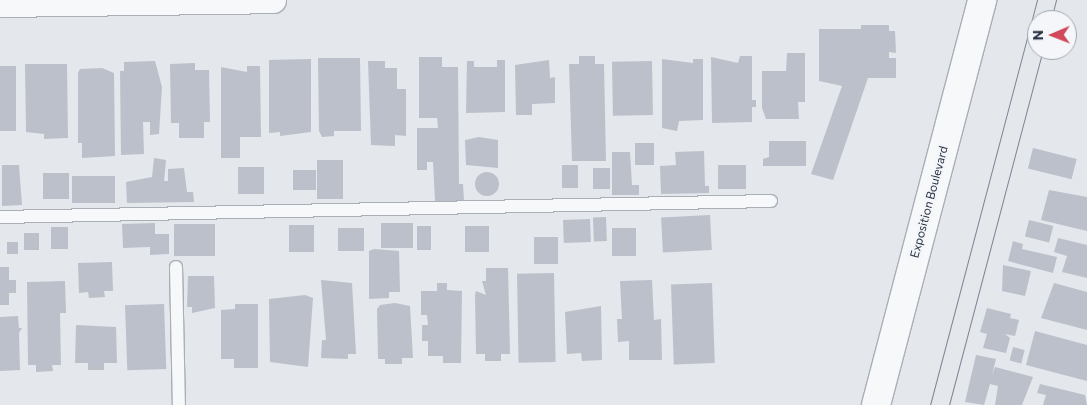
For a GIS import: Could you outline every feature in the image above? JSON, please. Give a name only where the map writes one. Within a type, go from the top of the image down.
[{"type":"street","points":[[0,4],[273,0]]},
{"type":"street","name":"Exposition Boulevard","points":[[876,405],[982,0]]},
{"type":"lane","points":[[0,217],[771,201]]},
{"type":"lane","points":[[176,267],[179,405]]},
{"type":"building","points":[[861,25],[889,25],[889,31],[895,31],[896,53],[889,52],[889,58],[896,58],[896,78],[868,78],[833,180],[811,174],[842,86],[819,81],[819,29],[861,29]]},
{"type":"building","points":[[787,53],[805,53],[805,102],[798,102],[799,119],[766,119],[762,108],[762,71],[786,71]]},
{"type":"building","points":[[579,56],[595,56],[595,64],[604,64],[606,161],[572,161],[569,64],[579,64]]},
{"type":"building","points":[[740,56],[752,56],[752,100],[756,100],[756,107],[752,107],[752,122],[712,123],[711,57],[738,63]]},
{"type":"building","points":[[419,57],[442,57],[442,67],[458,67],[459,184],[463,184],[464,201],[435,201],[433,162],[427,162],[427,170],[417,170],[417,128],[438,128],[437,118],[419,118]]},
{"type":"building","points":[[318,58],[360,58],[361,131],[334,131],[334,136],[322,137],[319,131]]},
{"type":"building","points":[[311,59],[311,132],[280,136],[280,132],[269,133],[269,60]]},
{"type":"building","points":[[662,59],[693,63],[693,59],[703,59],[703,120],[679,121],[677,131],[662,128]]},
{"type":"building","points":[[497,60],[505,60],[505,112],[466,113],[467,61],[474,61],[474,67],[497,67]]},
{"type":"building","points":[[549,60],[550,78],[555,77],[555,103],[532,104],[532,115],[516,115],[515,65]]},
{"type":"building","points":[[155,61],[162,87],[159,134],[150,135],[150,122],[143,122],[144,154],[121,155],[120,71],[124,71],[124,62]]},
{"type":"building","points":[[368,61],[385,61],[385,68],[397,68],[397,89],[406,89],[406,136],[395,135],[395,146],[371,145]]},
{"type":"building","points":[[652,61],[653,115],[613,116],[612,62]]},
{"type":"building","points":[[195,63],[195,70],[209,70],[210,122],[204,122],[204,138],[179,138],[179,123],[171,123],[170,64]]},
{"type":"building","points":[[25,64],[67,64],[68,138],[44,139],[44,134],[26,132]]},
{"type":"building","points":[[0,66],[16,66],[16,131],[0,131]]},
{"type":"building","points":[[247,66],[260,66],[261,137],[240,137],[240,158],[221,158],[221,67],[247,72]]},
{"type":"building","points":[[102,68],[114,73],[115,156],[82,158],[82,143],[78,143],[78,73],[80,69]]},
{"type":"building","points":[[479,137],[498,140],[498,168],[466,165],[465,140]]},
{"type":"building","points":[[769,141],[806,141],[806,166],[763,166],[763,159],[769,157]]},
{"type":"building","points":[[635,143],[654,143],[654,165],[635,165]]},
{"type":"building","points":[[1033,148],[1077,159],[1072,179],[1028,168]]},
{"type":"building","points":[[704,151],[705,186],[709,186],[709,193],[661,194],[660,166],[676,165],[675,152]]},
{"type":"building","points":[[612,152],[630,152],[632,185],[639,185],[639,195],[612,195]]},
{"type":"building","points":[[154,158],[166,160],[164,181],[168,181],[168,169],[184,168],[187,192],[193,192],[194,202],[127,203],[126,182],[152,177]]},
{"type":"building","points":[[317,160],[343,160],[343,199],[317,199]]},
{"type":"building","points":[[2,165],[19,165],[22,205],[2,206]]},
{"type":"building","points":[[562,165],[578,165],[578,188],[562,188]]},
{"type":"building","points":[[718,165],[746,165],[746,189],[718,189]]},
{"type":"building","points":[[238,167],[264,167],[264,194],[238,194]]},
{"type":"building","points":[[593,168],[610,168],[610,189],[593,189]]},
{"type":"building","points":[[293,170],[316,170],[316,190],[293,190]]},
{"type":"building","points":[[487,172],[495,176],[499,184],[495,192],[487,196],[479,192],[475,184],[479,176]]},
{"type":"building","points":[[43,173],[69,173],[69,199],[43,199]]},
{"type":"building","points":[[72,176],[115,176],[115,203],[72,203]]},
{"type":"building","points":[[1049,190],[1087,197],[1087,231],[1041,220]]},
{"type":"building","points":[[710,215],[712,250],[663,253],[661,218]]},
{"type":"building","points":[[593,217],[606,217],[607,241],[594,241]]},
{"type":"building","points":[[590,219],[591,242],[564,243],[563,220]]},
{"type":"building","points":[[1029,220],[1053,226],[1049,243],[1025,236]]},
{"type":"building","points":[[155,223],[155,234],[169,234],[169,254],[150,255],[150,247],[123,248],[122,224]]},
{"type":"building","points":[[381,223],[413,223],[413,248],[381,248]]},
{"type":"building","points":[[174,224],[215,224],[215,256],[174,256]]},
{"type":"building","points":[[289,225],[314,225],[314,252],[289,252]]},
{"type":"building","points":[[417,226],[431,226],[431,250],[417,250]]},
{"type":"building","points":[[465,226],[489,226],[489,252],[465,252]]},
{"type":"building","points":[[51,227],[68,227],[68,249],[51,249]]},
{"type":"building","points":[[338,228],[364,228],[364,251],[338,251]]},
{"type":"building","points":[[612,228],[636,228],[636,256],[612,256]]},
{"type":"building","points":[[24,233],[39,233],[39,250],[24,250]]},
{"type":"building","points":[[534,237],[558,237],[558,264],[534,264]]},
{"type":"building","points":[[1058,238],[1087,245],[1087,278],[1062,272],[1067,256],[1054,252]]},
{"type":"building","points":[[1013,241],[1023,244],[1022,249],[1057,257],[1053,273],[1008,261]]},
{"type":"building","points":[[7,242],[18,242],[18,254],[7,254]]},
{"type":"building","points":[[374,249],[399,251],[400,292],[389,292],[389,298],[369,299],[369,251]]},
{"type":"building","points":[[112,262],[113,291],[104,291],[105,297],[89,298],[88,292],[79,293],[78,263]]},
{"type":"building","points":[[1003,265],[1031,271],[1025,296],[1002,291]]},
{"type":"building","points":[[0,267],[9,267],[9,280],[16,280],[16,293],[9,293],[9,305],[0,305]]},
{"type":"building","points":[[486,268],[508,268],[510,354],[501,354],[501,361],[485,361],[485,354],[476,354],[475,295],[476,291],[486,295],[482,281],[486,281]]},
{"type":"building","points":[[554,273],[556,362],[519,363],[517,274]]},
{"type":"building","points":[[188,276],[214,276],[215,308],[192,313],[192,307],[187,307]]},
{"type":"building","points":[[321,280],[352,283],[356,354],[348,354],[348,359],[321,358],[322,340],[326,340]]},
{"type":"building","points":[[652,280],[654,320],[661,319],[662,360],[629,360],[629,341],[618,342],[617,319],[622,319],[620,281]]},
{"type":"building","points":[[65,281],[66,313],[60,313],[61,365],[52,365],[53,371],[36,372],[36,365],[28,365],[27,282]]},
{"type":"building","points":[[437,283],[447,283],[447,290],[462,291],[461,363],[443,363],[443,356],[428,356],[428,341],[422,341],[422,325],[428,325],[427,315],[421,315],[421,291],[437,291]]},
{"type":"building","points":[[712,283],[715,363],[674,364],[671,284]]},
{"type":"building","points":[[1054,283],[1087,292],[1087,330],[1041,318]]},
{"type":"building","points":[[305,295],[313,298],[308,367],[270,362],[269,299]]},
{"type":"building","points":[[395,303],[410,306],[413,358],[402,358],[402,364],[385,364],[385,359],[378,359],[377,309],[380,305]]},
{"type":"building","points":[[164,304],[166,369],[127,370],[125,305]]},
{"type":"building","points":[[235,304],[258,304],[258,368],[234,368],[234,359],[221,359],[221,310],[235,309]]},
{"type":"building","points":[[601,306],[602,360],[582,361],[581,353],[567,354],[565,312]]},
{"type":"building","points":[[987,308],[1011,314],[1010,318],[1019,320],[1015,336],[1005,334],[1010,338],[1006,353],[983,348],[987,334],[980,332]]},
{"type":"building","points":[[18,316],[19,328],[22,328],[19,333],[20,370],[0,371],[0,317]]},
{"type":"building","points":[[76,325],[116,327],[117,363],[104,363],[104,370],[88,370],[88,363],[75,363]]},
{"type":"building","points":[[1035,331],[1087,345],[1087,381],[1026,365]]},
{"type":"building","points":[[1013,347],[1025,350],[1021,363],[1010,361]]},
{"type":"building","points":[[976,355],[996,359],[992,375],[995,367],[1033,377],[1022,405],[995,405],[998,386],[990,384],[984,405],[965,402]]},
{"type":"building","points":[[1040,384],[1085,395],[1087,405],[1043,405],[1046,395],[1037,393]]},
{"type":"tram line","points":[[930,405],[1037,0]]},
{"type":"tram line","points":[[1054,10],[1056,0]]},
{"type":"tram line","points":[[949,405],[1040,60]]}]
